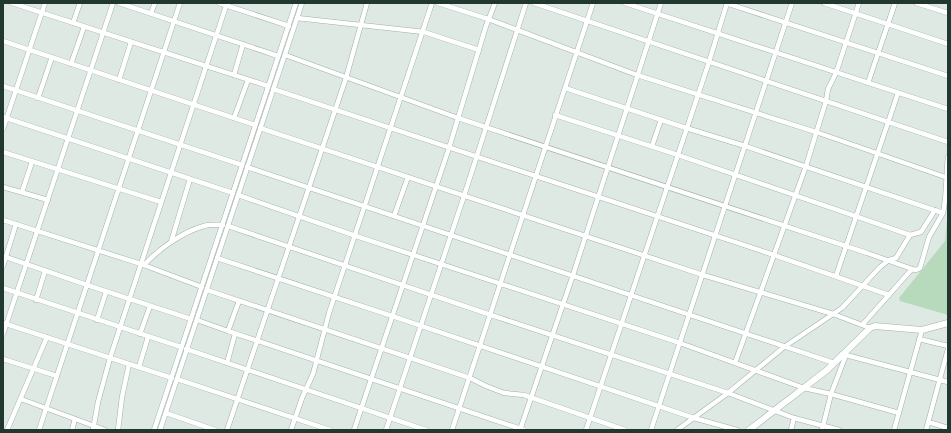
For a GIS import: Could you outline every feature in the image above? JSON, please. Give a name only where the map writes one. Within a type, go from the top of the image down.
[{"type":"street","points":[[12,3],[268,86]]},
{"type":"street","points":[[3,129],[5,117],[16,90],[45,3]]},
{"type":"street","points":[[73,24],[80,3]]},
{"type":"street","points":[[3,334],[5,324],[27,264],[113,3]]},
{"type":"street","points":[[119,3],[278,56]]},
{"type":"street","points":[[151,14],[155,3]]},
{"type":"street","points":[[39,430],[180,3]]},
{"type":"street","points":[[219,3],[227,4],[289,26]]},
{"type":"street","points":[[245,166],[255,125],[296,3]]},
{"type":"street","points":[[154,430],[174,378],[184,348],[191,319],[260,128],[302,3]]},
{"type":"street","points":[[227,430],[258,342],[277,278],[346,78],[367,3]]},
{"type":"street","points":[[291,430],[310,382],[335,297],[424,32],[432,3]]},
{"type":"street","points":[[438,3],[488,19],[637,75],[816,132],[947,178]]},
{"type":"street","points":[[354,430],[449,148],[488,19],[495,3]]},
{"type":"street","points":[[386,430],[477,157],[526,3]]},
{"type":"street","points":[[534,3],[948,142]]},
{"type":"street","points":[[452,430],[524,216],[545,147],[593,3]]},
{"type":"street","points":[[625,3],[948,109]]},
{"type":"street","points":[[197,320],[316,362],[460,408],[522,430],[661,3]]},
{"type":"street","points":[[586,430],[709,62],[727,3],[948,76]]},
{"type":"street","points":[[651,430],[792,3]]},
{"type":"street","points":[[824,3],[948,44]]},
{"type":"street","points":[[735,363],[796,196],[826,101],[830,83],[836,73],[847,43],[859,3]]},
{"type":"street","points":[[868,83],[895,3]]},
{"type":"street","points":[[916,3],[948,13]]},
{"type":"street","points":[[93,428],[98,402],[110,358],[143,265],[161,202],[227,4]]},
{"type":"street","points":[[297,18],[424,32],[479,50]]},
{"type":"street","points":[[71,64],[84,27]]},
{"type":"street","points":[[3,41],[255,125]]},
{"type":"street","points":[[119,80],[131,42]]},
{"type":"street","points":[[234,75],[243,44]]},
{"type":"street","points":[[285,55],[486,128],[916,270],[920,268],[929,237],[938,224],[947,200],[948,157]]},
{"type":"street","points":[[38,98],[52,57]]},
{"type":"street","points":[[234,118],[248,80]]},
{"type":"street","points":[[3,86],[139,130],[834,363]]},
{"type":"street","points":[[565,88],[806,166],[943,213]]},
{"type":"street","points":[[273,89],[774,255],[889,295]]},
{"type":"street","points":[[836,276],[898,93]]},
{"type":"street","points":[[556,114],[856,215],[910,235],[921,232],[935,210]]},
{"type":"street","points":[[5,117],[441,265],[680,343],[804,388],[899,413]]},
{"type":"street","points":[[652,146],[661,120]]},
{"type":"street","points":[[260,128],[702,275],[833,314],[863,324],[870,328]]},
{"type":"street","points":[[3,152],[161,202]]},
{"type":"street","points":[[22,192],[32,162]]},
{"type":"street","points":[[394,216],[408,177]]},
{"type":"street","points":[[171,242],[190,179]]},
{"type":"street","points":[[3,187],[48,200]]},
{"type":"street","points":[[3,220],[143,265],[202,287]]},
{"type":"street","points":[[3,266],[4,256],[16,224]]},
{"type":"street","points":[[143,265],[171,242],[191,231],[205,225],[225,226],[728,392],[774,411],[823,428],[839,430]]},
{"type":"street","points":[[184,348],[197,320],[217,258],[225,226]]},
{"type":"street","points":[[677,430],[728,392],[784,346],[846,304],[876,271],[889,260],[896,258],[910,235]]},
{"type":"street","points":[[4,256],[106,292],[191,319]]},
{"type":"street","points":[[217,258],[694,418],[737,430]]},
{"type":"street","points":[[863,324],[912,269]]},
{"type":"street","points":[[36,300],[45,271]]},
{"type":"street","points":[[3,288],[426,430]]},
{"type":"street","points":[[207,290],[470,378],[504,393],[532,397],[625,430]]},
{"type":"street","points":[[97,320],[106,292]]},
{"type":"street","points":[[228,331],[239,301]]},
{"type":"street","points":[[140,334],[150,306]]},
{"type":"street","points":[[749,430],[834,363],[870,328],[875,326],[922,330],[948,323]]},
{"type":"street","points":[[5,324],[330,430]]},
{"type":"street","points":[[894,430],[922,330]]},
{"type":"street","points":[[227,363],[235,334]]},
{"type":"street","points":[[8,430],[47,337]]},
{"type":"street","points":[[139,367],[148,337]]},
{"type":"street","points":[[920,339],[948,348],[926,430]]},
{"type":"street","points":[[844,354],[948,382]]},
{"type":"street","points":[[823,428],[831,394],[844,354]]},
{"type":"street","points":[[3,359],[57,376]]},
{"type":"street","points":[[118,430],[122,398],[129,364]]},
{"type":"street","points":[[160,430],[166,413],[174,378]]},
{"type":"street","points":[[21,399],[75,419],[93,428],[105,430]]},
{"type":"street","points":[[166,413],[215,430]]},
{"type":"street","points":[[791,430],[794,418]]},
{"type":"street","points":[[72,430],[75,419]]},
{"type":"street","points":[[928,422],[948,428]]},
{"type":"green space","points":[[948,209],[948,315],[900,301],[899,298],[945,241]]}]
